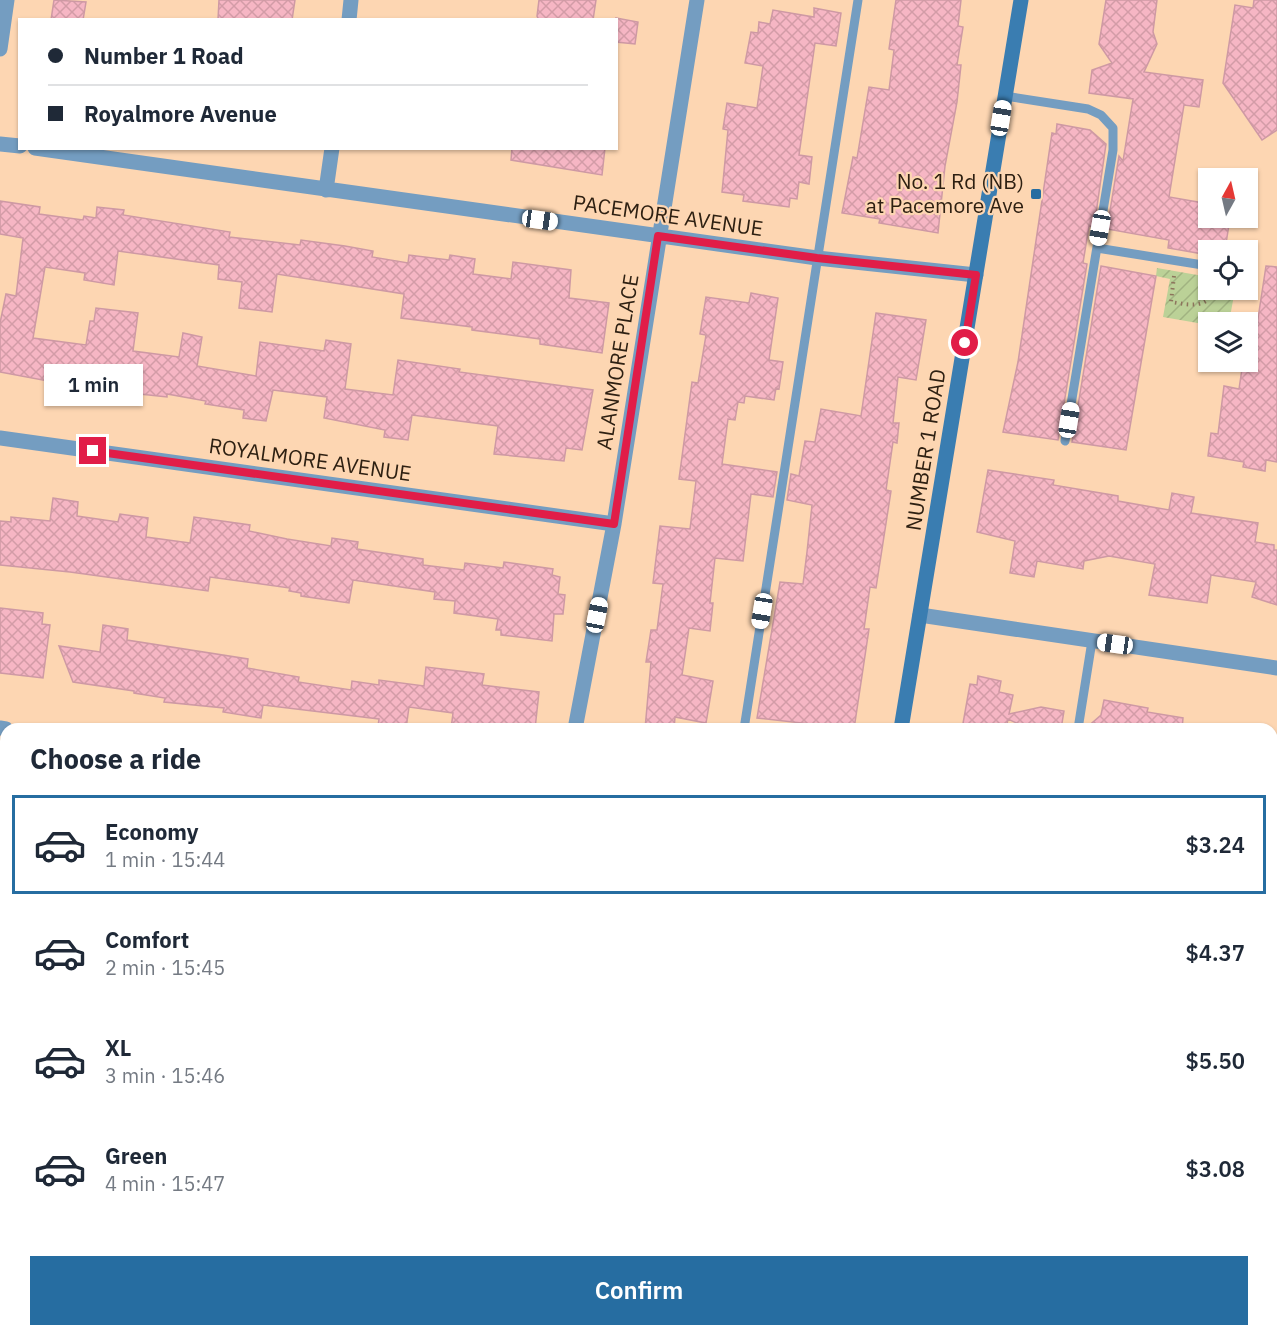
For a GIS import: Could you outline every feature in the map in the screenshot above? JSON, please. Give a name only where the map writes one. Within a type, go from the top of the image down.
[{"type":"main road","name":"NUMBER 1 ROAD","points":[[902,723],[1021,0]]},
{"type":"street","points":[[0,49],[7,0]]},
{"type":"street","points":[[349,18],[351,0]]},
{"type":"street","name":"ALANMORE PLACE","points":[[576,723],[614,524],[697,0]]},
{"type":"street","points":[[0,144],[18,146]]},
{"type":"street","name":"PACEMORE AVENUE","points":[[49,150],[817,258],[976,275]]},
{"type":"street","points":[[326,190],[332,150]]},
{"type":"street","name":"ROYALMORE AVENUE","points":[[0,438],[614,524]]},
{"type":"street","points":[[920,615],[1277,668]]},
{"type":"lane","points":[[745,723],[858,0]]},
{"type":"lane","points":[[1005,96],[1088,109],[1101,115],[1110,123],[1114,134],[1065,441]]},
{"type":"lane","points":[[1097,248],[1198,264]]},
{"type":"lane","points":[[1079,723],[1092,641]]},
{"type":"path","points":[[1164,259],[1162,274],[1175,276],[1171,302],[1197,306],[1207,300]]},
{"type":"green space","points":[[1157,268],[1198,275],[1198,300],[1233,300],[1231,312],[1198,312],[1198,323],[1163,317],[1170,279],[1156,276]]},
{"type":"building","points":[[54,0],[86,2],[83,18],[51,18]]},
{"type":"building","points":[[219,0],[295,0],[292,18],[218,18]]},
{"type":"building","points":[[539,0],[596,0],[593,18],[538,18]]},
{"type":"building","points":[[896,0],[961,0],[958,26],[963,27],[957,65],[961,65],[957,102],[945,166],[938,233],[879,223],[880,219],[842,213],[853,157],[857,158],[869,87],[889,90],[894,50],[889,49]]},
{"type":"building","points":[[1106,0],[1157,0],[1153,32],[1157,44],[1144,72],[1203,80],[1199,107],[1184,105],[1169,197],[1198,202],[1198,228],[1228,228],[1227,240],[1198,240],[1198,253],[1168,248],[1169,240],[1107,229],[1119,156],[1123,161],[1133,99],[1089,93],[1092,70],[1112,63],[1099,44]]},
{"type":"building","points":[[1254,0],[1277,0],[1277,130],[1262,140],[1223,83],[1235,5],[1253,8]]},
{"type":"building","points":[[814,8],[841,13],[836,46],[815,43],[799,155],[812,157],[809,184],[799,182],[797,199],[790,198],[789,207],[743,201],[744,195],[722,192],[728,130],[723,129],[727,103],[757,108],[763,66],[745,63],[751,32],[758,33],[759,22],[770,24],[773,10],[814,17]]},
{"type":"building","points":[[618,18],[638,22],[635,44],[618,42]]},
{"type":"building","points":[[1057,124],[1090,130],[1106,144],[1094,227],[1089,226],[1083,263],[1087,264],[1058,440],[1003,432],[1018,362],[1052,133],[1056,134]]},
{"type":"building","points":[[512,150],[605,150],[602,175],[511,160]]},
{"type":"building","points":[[0,201],[40,207],[39,214],[83,220],[84,216],[96,218],[97,207],[124,210],[123,215],[230,232],[229,237],[300,245],[301,240],[345,246],[373,251],[372,257],[408,263],[409,255],[449,260],[450,255],[475,259],[473,274],[511,279],[513,262],[571,270],[569,298],[609,303],[602,353],[540,344],[540,339],[472,330],[472,327],[401,318],[404,294],[277,274],[272,312],[239,308],[242,282],[218,279],[219,265],[118,251],[114,285],[84,280],[85,273],[45,267],[33,338],[86,345],[90,321],[94,321],[96,308],[138,313],[133,351],[179,357],[183,333],[202,337],[197,366],[256,376],[260,342],[324,351],[326,340],[351,344],[345,389],[393,395],[398,360],[460,369],[459,372],[593,390],[582,450],[566,448],[564,461],[494,454],[498,426],[412,415],[408,440],[384,437],[385,430],[324,418],[327,397],[273,390],[266,421],[243,418],[244,410],[205,404],[206,401],[167,394],[167,397],[140,394],[141,387],[100,382],[98,398],[74,394],[75,386],[0,372],[0,323],[6,294],[16,296],[23,238],[0,234]]},
{"type":"building","points":[[1101,266],[1156,276],[1126,450],[1072,442]]},
{"type":"building","points":[[1266,266],[1277,267],[1277,462],[1266,460],[1265,471],[1243,467],[1244,462],[1208,456],[1211,433],[1218,434],[1224,386],[1239,389],[1242,372],[1258,372],[1258,318]]},
{"type":"building","points":[[751,293],[778,298],[769,360],[783,362],[779,389],[776,388],[774,400],[745,396],[744,403],[738,402],[735,420],[728,419],[722,464],[777,472],[773,497],[751,494],[743,561],[715,558],[710,603],[713,603],[710,631],[689,628],[682,675],[713,681],[706,723],[675,717],[674,723],[646,723],[651,662],[646,662],[651,630],[657,630],[663,584],[653,583],[660,526],[690,529],[696,481],[679,479],[692,382],[698,383],[706,335],[700,334],[706,297],[749,303]]},
{"type":"building","points":[[876,313],[926,320],[916,380],[898,377],[893,423],[899,423],[897,443],[893,442],[886,490],[891,491],[876,588],[870,587],[864,629],[869,629],[855,723],[801,723],[757,718],[780,582],[803,584],[812,505],[787,500],[791,474],[799,476],[805,441],[815,442],[821,409],[861,416]]},
{"type":"building","points":[[988,470],[1054,480],[1053,485],[1118,496],[1118,501],[1169,510],[1172,493],[1194,497],[1191,513],[1258,523],[1255,542],[1274,545],[1274,550],[1277,550],[1277,605],[1252,597],[1256,582],[1211,575],[1207,603],[1149,595],[1155,564],[1109,556],[1084,561],[1083,569],[1037,561],[1034,577],[1010,573],[1015,541],[977,532]]},
{"type":"building","points":[[53,498],[78,502],[77,516],[118,522],[120,514],[148,518],[146,537],[190,543],[194,517],[250,525],[249,531],[331,546],[332,538],[358,542],[357,549],[423,559],[423,565],[464,570],[465,563],[503,568],[504,562],[553,569],[552,575],[560,577],[558,594],[565,595],[563,614],[554,614],[552,641],[501,635],[501,630],[496,630],[498,619],[454,613],[455,601],[434,599],[435,592],[353,580],[349,603],[301,596],[301,593],[289,591],[290,588],[210,577],[208,591],[0,565],[0,521],[11,522],[11,517],[50,521]]},
{"type":"building","points":[[0,608],[43,613],[42,624],[50,625],[43,678],[0,673]]},
{"type":"building","points":[[103,625],[128,629],[127,640],[248,659],[247,668],[299,677],[298,682],[351,690],[352,681],[379,685],[379,680],[424,686],[426,667],[484,674],[482,685],[539,692],[536,723],[452,723],[453,713],[409,707],[407,723],[378,723],[379,719],[263,705],[261,718],[223,712],[224,708],[164,702],[165,698],[134,693],[134,691],[73,682],[59,646],[100,652]]},
{"type":"building","points":[[978,676],[1001,681],[999,692],[1013,695],[1009,714],[1041,707],[1064,711],[1062,723],[1016,723],[1008,719],[1007,723],[963,723],[970,684],[977,685]]},
{"type":"building","points":[[1104,700],[1148,708],[1147,712],[1183,718],[1183,723],[1092,723],[1101,715]]},
{"type":"place","name":"No. 1 Rd (NB) at Pacemore Ave","points":[[1036,194]]},
{"type":"route","points":[[93,451],[614,524],[658,236],[817,258],[976,275],[965,343]]}]
